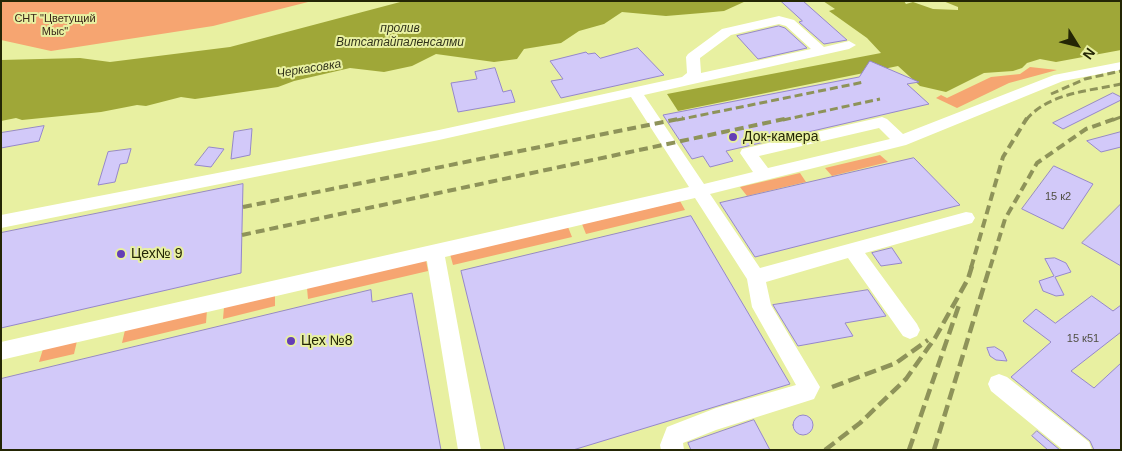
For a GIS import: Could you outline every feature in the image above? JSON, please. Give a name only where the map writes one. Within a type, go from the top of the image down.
[{"type":"lane","points":[[686,81],[694,74],[693,57],[727,32],[779,20],[790,23],[821,51]]},
{"type":"lane","points":[[1,222],[439,136],[849,45]]},
{"type":"lane","points":[[1,351],[435,252],[901,140],[1059,78],[1121,66]]},
{"type":"lane","points":[[635,92],[756,277],[762,307],[809,387],[806,392],[675,435],[671,446],[673,450]]},
{"type":"lane","points":[[764,174],[748,154],[882,122],[901,140]]},
{"type":"lane","points":[[756,277],[966,218]]},
{"type":"lane","points":[[852,250],[910,330]]},
{"type":"lane","points":[[435,252],[470,450]]},
{"type":"lane","points":[[999,384],[1081,450]]},
{"type":"green space","name":"СНТ \"Цветущий Мыс\"","points":[[1,1],[312,1],[213,26],[51,51],[1,40]]},
{"type":"green space","points":[[1030,67],[1057,70],[1009,83],[957,108],[936,98],[941,95],[947,98],[991,77],[1020,74]]},
{"type":"green space","points":[[880,155],[888,162],[832,176],[825,168]]},
{"type":"green space","points":[[800,173],[806,182],[747,196],[740,187]]},
{"type":"green space","points":[[680,201],[685,210],[586,234],[582,224]]},
{"type":"green space","points":[[568,227],[572,237],[453,265],[450,254]]},
{"type":"green space","points":[[426,260],[428,271],[308,299],[307,288]]},
{"type":"green space","points":[[275,295],[275,306],[223,319],[224,307]]},
{"type":"green space","points":[[207,310],[206,323],[122,343],[125,330]]},
{"type":"green space","points":[[77,341],[74,354],[39,362],[43,349]]},
{"type":"water","name":"пролив Витсатайпаленсалми","points":[[404,1],[746,1],[724,11],[702,13],[666,16],[622,12],[604,24],[579,31],[561,43],[524,49],[517,59],[494,62],[436,54],[412,66],[384,72],[350,68],[294,81],[278,87],[195,99],[181,97],[146,106],[137,105],[101,112],[22,120],[16,118],[1,121],[1,60],[80,58],[110,62],[230,47]]},
{"type":"water","points":[[823,1],[904,1],[906,4],[913,2],[933,9],[958,10],[958,7],[943,1],[1121,1],[1121,50],[1056,62],[1040,59],[1027,63],[1022,68],[1013,71],[984,73],[946,92],[920,86],[898,66],[678,111],[667,94],[881,53],[867,38],[829,11],[835,9]]},
{"type":"building","points":[[781,1],[803,1],[847,40],[824,44],[799,22],[802,21]]},
{"type":"building","points":[[779,26],[785,28],[807,48],[758,59],[737,36]]},
{"type":"building","points":[[638,48],[664,75],[561,98],[551,81],[563,79],[550,61],[586,52],[588,54],[595,53],[600,58]]},
{"type":"building","name":"Док-камера","points":[[870,61],[919,82],[907,84],[929,104],[726,151],[733,161],[710,167],[703,156],[692,159],[663,115],[859,77]]},
{"type":"building","points":[[495,68],[503,92],[511,90],[515,102],[458,112],[451,83],[477,79],[475,72]]},
{"type":"building","points":[[1113,93],[1121,97],[1121,100],[1063,129],[1053,123]]},
{"type":"building","points":[[44,126],[39,141],[1,148],[1,133]]},
{"type":"building","points":[[252,129],[250,155],[231,159],[234,132]]},
{"type":"building","points":[[1121,132],[1121,147],[1101,152],[1087,141]]},
{"type":"building","points":[[209,147],[224,149],[211,167],[195,165]]},
{"type":"building","points":[[131,149],[127,163],[120,164],[115,182],[98,185],[108,152]]},
{"type":"building","points":[[914,158],[960,205],[755,257],[720,203]]},
{"type":"building","points":[[1054,166],[1093,184],[1063,229],[1022,209]]},
{"type":"building","name":"Цех№ 9","points":[[243,184],[241,273],[1,328],[1,233]]},
{"type":"building","points":[[1121,204],[1121,266],[1082,243]]},
{"type":"building","points":[[691,216],[790,384],[573,450],[505,450],[461,271]]},
{"type":"building","points":[[892,248],[902,263],[881,266],[872,253]]},
{"type":"building","points":[[1055,258],[1066,263],[1071,272],[1055,277],[1064,295],[1056,296],[1043,291],[1039,281],[1054,276],[1045,259]]},
{"type":"building","name":"Цех №8","points":[[371,290],[372,302],[412,293],[441,450],[1,450],[1,379]]},
{"type":"building","points":[[868,290],[886,316],[845,323],[853,336],[798,346],[773,305]]},
{"type":"building","points":[[1092,296],[1113,311],[1121,305],[1121,332],[1071,371],[1094,388],[1121,363],[1121,450],[1094,450],[1090,441],[1011,377],[1051,342],[1023,321],[1036,309],[1055,323]]},
{"type":"building","points":[[995,347],[1003,352],[1007,361],[996,360],[990,356],[987,348]]},
{"type":"building","points":[[803,415],[810,418],[813,425],[810,432],[803,435],[796,432],[793,425],[796,418]]},
{"type":"building","points":[[754,420],[770,450],[691,450],[688,443]]},
{"type":"building","points":[[1037,431],[1060,450],[1048,450],[1032,436]]},
{"type":"railway","points":[[1051,94],[1085,79],[1121,71]]},
{"type":"railway","points":[[677,120],[864,82]]},
{"type":"railway","points":[[1026,120],[1035,111],[1057,99],[1083,91],[1121,84]]},
{"type":"railway","points":[[783,120],[880,99]]},
{"type":"railway","points":[[1113,120],[1121,117]]},
{"type":"railway","points":[[243,207],[683,118]]},
{"type":"railway","points":[[242,235],[789,118]]},
{"type":"railway","points":[[971,268],[1003,157],[1027,118]]},
{"type":"railway","points":[[990,268],[1005,219],[1037,163],[1086,129],[1117,118]]},
{"type":"railway","points":[[825,450],[860,423],[906,379],[935,338],[968,279],[972,266]]},
{"type":"railway","points":[[934,450],[990,266]]},
{"type":"railway","points":[[909,450],[959,305]]},
{"type":"railway","points":[[832,387],[896,363],[928,340]]},
{"type":"place","name":"Док-камера","points":[[733,137]]},
{"type":"place","name":"Цех№ 9","points":[[121,254]]},
{"type":"place","name":"Цех №8","points":[[291,341]]},
{"type":"water label","name":"Черкасовка","points":[[309,69]]}]
